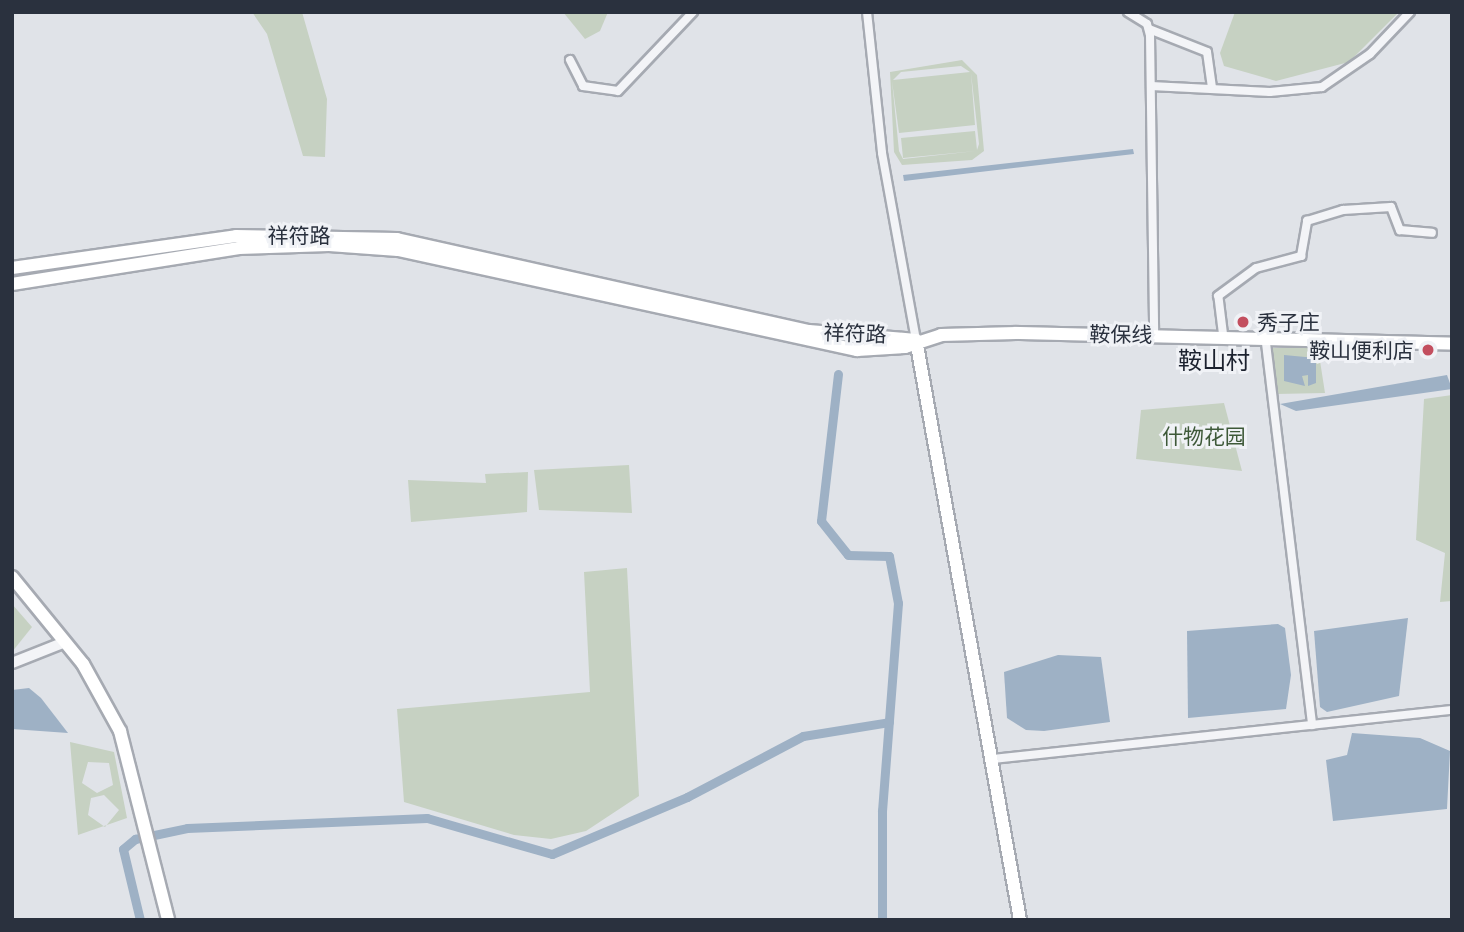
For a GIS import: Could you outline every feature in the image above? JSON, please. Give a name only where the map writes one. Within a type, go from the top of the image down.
[{"type":"main road","name":"祥符路","points":[[12,268],[236,236],[397,239],[809,331],[916,340]]},
{"type":"main road","name":"祥符路","points":[[12,284],[239,248],[329,245],[398,250],[820,345],[882,350],[916,340]]},
{"type":"main road","name":"鞍保线","points":[[916,340],[1016,333],[1223,334],[1452,344]]},
{"type":"main road","points":[[916,340],[1020,920]]},
{"type":"main road","points":[[12,576],[65,642],[120,731],[145,818],[168,920]]},
{"type":"street","points":[[570,60],[583,86],[618,92],[693,12]]},
{"type":"street","points":[[867,12],[882,153],[916,340]]},
{"type":"street","points":[[1128,12],[1149,29],[1207,52],[1212,89]]},
{"type":"street","points":[[1151,86],[1212,89],[1322,87],[1370,54],[1410,12]]},
{"type":"street","points":[[1149,29],[1154,334]]},
{"type":"street","points":[[1223,334],[1218,296],[1256,268],[1301,256],[1307,221],[1391,207],[1401,230],[1432,233]]},
{"type":"street","points":[[1265,335],[1311,725]]},
{"type":"street","points":[[12,663],[65,642]]},
{"type":"street","points":[[992,759],[1452,710]]},
{"type":"green space","points":[[252,12],[302,12],[327,99],[325,157],[303,156],[267,34]]},
{"type":"green space","points":[[563,12],[608,12],[600,31],[585,39]]},
{"type":"green space","points":[[1235,12],[1399,12],[1349,62],[1276,81],[1224,66],[1220,53]]},
{"type":"green space","points":[[962,60],[977,75],[984,151],[972,160],[902,165],[894,152],[890,72]],"holes":[[[961,66],[970,72],[893,80],[901,72]],[[971,73],[979,144],[977,150],[975,131],[901,138],[903,158],[976,151],[903,159],[899,151],[892,81],[899,133],[975,125]]]},
{"type":"green space","points":[[1271,348],[1318,348],[1325,393],[1276,394]]},
{"type":"green space","points":[[1452,395],[1452,601],[1440,602],[1445,553],[1416,540],[1424,399]]},
{"type":"green space","name":"什物花园","points":[[1224,403],[1242,471],[1136,459],[1141,410]]},
{"type":"green space","points":[[629,465],[632,513],[539,510],[534,470]]},
{"type":"green space","points":[[528,472],[527,512],[411,522],[408,480],[486,483],[485,474]]},
{"type":"green space","points":[[627,568],[639,796],[586,831],[551,839],[514,835],[404,802],[397,709],[590,692],[584,572]]},
{"type":"green space","points":[[12,604],[32,627],[12,652]]},
{"type":"green space","points":[[70,742],[114,752],[127,818],[107,825],[119,810],[104,795],[91,798],[88,815],[104,826],[78,835]],"holes":[[[88,762],[109,763],[113,785],[97,793],[82,783]]]},
{"type":"water","points":[[1133,149],[1134,154],[904,181],[903,175]]},
{"type":"water","points":[[1284,355],[1316,358],[1316,383],[1308,386],[1308,375],[1302,376],[1305,386],[1284,381]]},
{"type":"water","points":[[1447,375],[1452,389],[1296,411],[1280,404]]},
{"type":"water","points":[[1408,618],[1399,696],[1327,712],[1320,707],[1314,631]]},
{"type":"water","points":[[1278,624],[1285,628],[1291,675],[1286,709],[1188,718],[1187,631]]},
{"type":"water","points":[[1058,655],[1101,657],[1110,722],[1044,731],[1026,730],[1007,718],[1004,672]]},
{"type":"water","points":[[29,688],[41,698],[68,733],[12,729],[12,690]]},
{"type":"water","points":[[1352,733],[1420,738],[1450,751],[1447,809],[1333,821],[1326,760],[1347,755]]},
{"type":"waterway","points":[[838,374],[821,521],[848,555],[889,556],[898,603],[882,811],[882,920]]},
{"type":"waterway","points":[[140,920],[123,849],[135,839],[187,828],[427,818],[552,854],[687,797],[803,736],[889,722]]},
{"type":"place","name":"秀子庄","points":[[1243,322]]},
{"type":"place","name":"鞍山便利店","points":[[1428,350]]},
{"type":"district","name":"鞍山村","points":[[1214,360]]}]
